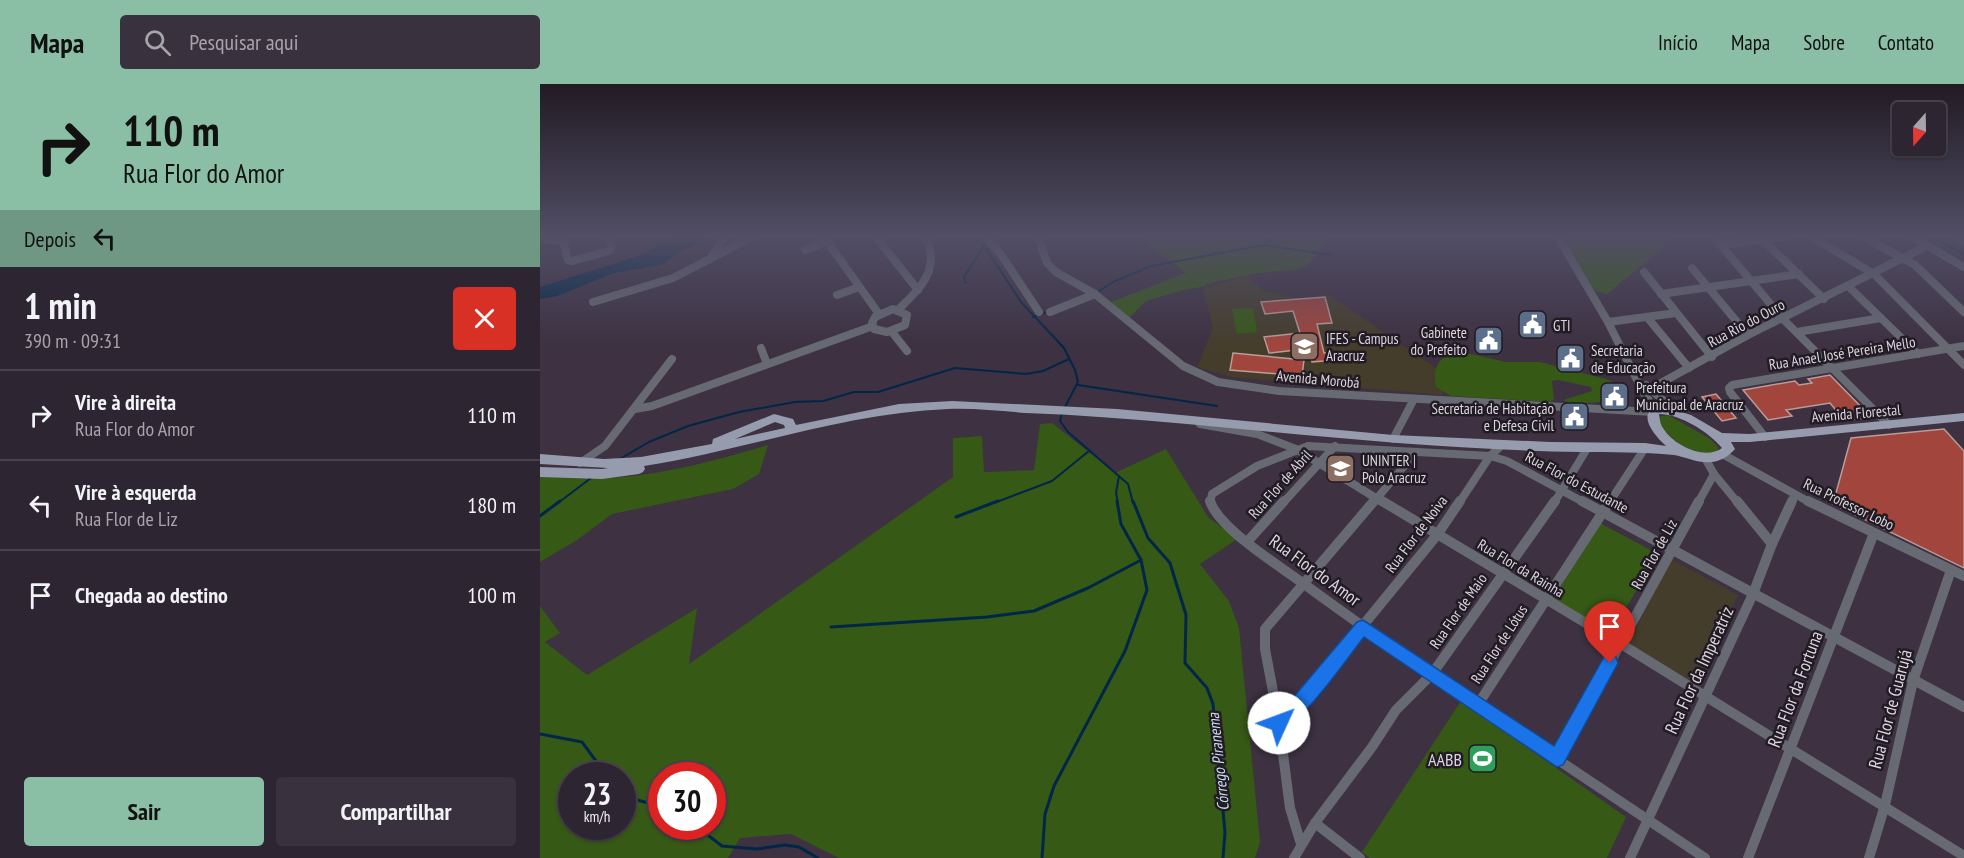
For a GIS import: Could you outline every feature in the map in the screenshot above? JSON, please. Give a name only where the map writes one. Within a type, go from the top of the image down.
[{"type":"main road","points":[[540,472],[602,474],[694,460],[880,418],[952,405]]},
{"type":"main road","points":[[540,459],[604,464],[641,462],[686,455],[899,408],[952,405],[1036,407],[1393,439],[1502,445],[1648,448],[1686,452],[1705,458],[1718,458],[1750,438]]},
{"type":"main road","points":[[1686,452],[1662,434],[1653,422],[1654,411],[1675,411],[1719,437],[1727,444],[1726,452]]},
{"type":"main road","name":"Avenida Florestal","points":[[1719,437],[1766,437],[1964,417]]},
{"type":"main road","points":[[741,449],[788,434],[791,430]]},
{"type":"main road","points":[[1648,448],[1662,434]]},
{"type":"street","points":[[593,302],[665,281],[682,273]]},
{"type":"street","points":[[849,273],[879,314]]},
{"type":"street","points":[[905,273],[918,290]]},
{"type":"street","points":[[873,326],[873,320],[879,314],[898,310],[918,290],[929,273]]},
{"type":"street","points":[[1013,273],[1039,312]]},
{"type":"street","name":"Avenida Morobá","points":[[1058,273],[1095,294],[1195,374],[1245,386],[1413,401],[1654,411]]},
{"type":"street","points":[[1579,273],[1646,390],[1654,411]]},
{"type":"street","points":[[1645,273],[1712,357]]},
{"type":"street","points":[[1697,273],[1748,335]]},
{"type":"street","points":[[1746,273],[1783,318],[1889,425]]},
{"type":"street","points":[[1923,273],[1964,312]]},
{"type":"street","points":[[1661,294],[1799,274],[1824,299]]},
{"type":"street","points":[[1874,274],[1964,365]]},
{"type":"street","name":"Rua Rio do Ouro","points":[[1646,390],[1712,357],[1748,335],[1874,274]]},
{"type":"street","points":[[912,282],[927,279]]},
{"type":"street","points":[[1848,286],[1918,354]]},
{"type":"street","points":[[837,295],[859,287]]},
{"type":"street","points":[[1050,312],[1095,294]]},
{"type":"street","points":[[873,326],[882,332],[892,332],[905,325],[908,318],[905,313],[898,310]]},
{"type":"street","points":[[1608,322],[1676,313]]},
{"type":"street","points":[[1647,317],[1689,368]]},
{"type":"street","points":[[1797,332],[1881,318]]},
{"type":"street","points":[[635,409],[652,406],[873,326]]},
{"type":"street","points":[[892,332],[907,351]]},
{"type":"street","name":"Rua Anael José Pereira Mello","points":[[1766,437],[1729,388],[1736,384],[1831,367],[1964,346]]},
{"type":"street","points":[[761,348],[767,364]]},
{"type":"street","points":[[580,463],[605,446],[672,359]]},
{"type":"street","points":[[1646,390],[1675,411]]},
{"type":"street","points":[[1393,439],[1413,401]]},
{"type":"street","name":"Rua Flor da Rainha","points":[[1190,420],[1207,426],[1272,438],[1296,449],[1621,644],[1885,805],[1964,856]]},
{"type":"street","points":[[1474,442],[1490,456]]},
{"type":"street","name":"Rua Flor de Noiva","points":[[1279,723],[1292,712],[1437,535],[1490,456],[1502,445]]},
{"type":"street","points":[[604,464],[605,446]]},
{"type":"street","name":"Rua Flor do Estudante","points":[[1210,504],[1212,494],[1218,488],[1296,449],[1308,446],[1490,456],[1507,461],[1964,707]]},
{"type":"street","name":"Rua Flor de Abril","points":[[1247,542],[1335,446]]},
{"type":"street","name":"Rua Flor de Maio","points":[[1294,858],[1315,823],[1372,747],[1396,710],[1432,674],[1562,491],[1588,447]]},
{"type":"street","name":"Rua Flor de Lótus","points":[[1477,706],[1602,512],[1648,448]]},
{"type":"street","points":[[1301,844],[1290,808],[1279,723],[1265,649],[1265,628],[1375,497],[1416,452]]},
{"type":"street","name":"Rua Professor Lobo","points":[[1726,452],[1796,495],[1964,576]]},
{"type":"street","points":[[1705,458],[1714,474],[1772,544]]},
{"type":"street","name":"Rua Flor de Liz","points":[[1557,759],[1714,474]]},
{"type":"street","name":"Rua Flor da Imperatriz","points":[[1630,858],[1753,594],[1772,544],[1796,495]]},
{"type":"street","name":"Rua Flor do Amor","points":[[1210,504],[1227,525],[1247,542],[1363,627],[1705,858]]},
{"type":"street","name":"Rua Flor da Fortuna","points":[[1748,858],[1874,533]]},
{"type":"street","name":"Rua Flor de Guarujá","points":[[1869,858],[1885,805],[1913,681],[1951,570]]},
{"type":"street","points":[[1315,823],[1360,858]]},
{"type":"shaded area","name":"IFES - Campus Aracruz","points":[[1248,275],[1262,290],[1300,299],[1329,295],[1436,368],[1443,395],[1231,377],[1197,367],[1213,328],[1203,289]]},
{"type":"shaded area","points":[[1671,559],[1738,595],[1695,686],[1628,644]]},
{"type":"green space","points":[[1186,273],[1260,273],[1206,284],[1207,286],[1183,290],[1146,301],[1129,318],[1111,302]]},
{"type":"green space","points":[[1583,273],[1633,273],[1607,294],[1593,290]]},
{"type":"green space","points":[[1253,308],[1257,332],[1237,334],[1232,309]]},
{"type":"green space","points":[[1458,351],[1506,362],[1540,362],[1606,379],[1615,383],[1620,390],[1613,401],[1573,404],[1563,400],[1592,391],[1591,387],[1558,380],[1552,381],[1554,400],[1549,402],[1451,396],[1436,387],[1435,374],[1438,363],[1442,359]]},
{"type":"green space","points":[[1668,415],[1709,438],[1718,447],[1718,453],[1692,451],[1676,441],[1659,422],[1661,416]]},
{"type":"green space","points":[[1052,423],[1115,473],[1166,449],[1208,517],[1237,539],[1200,564],[1229,601],[1239,628],[1260,842],[1255,858],[839,858],[791,834],[740,838],[728,858],[540,858],[540,606],[560,633],[545,642],[587,675],[697,608],[689,664],[953,477],[953,438],[982,436],[984,472],[1034,470],[1040,424]]},
{"type":"green space","points":[[768,445],[759,474],[733,489],[612,514],[577,540],[540,562],[540,476],[626,477],[708,462]]},
{"type":"green space","points":[[1600,523],[1658,554],[1611,633],[1553,600]]},
{"type":"green space","name":"AABB","points":[[1461,701],[1626,817],[1607,858],[1370,858],[1362,852]]},
{"type":"water","points":[[584,273],[614,273],[557,296],[540,299],[540,287]]},
{"type":"building","points":[[1325,297],[1332,323],[1317,324],[1324,353],[1333,352],[1336,360],[1312,362],[1306,343],[1305,349],[1269,353],[1264,337],[1300,333],[1293,311],[1265,314],[1261,302]]},
{"type":"building","points":[[1233,353],[1304,360],[1302,376],[1230,370]]},
{"type":"building","points":[[1830,375],[1871,417],[1845,421],[1830,403],[1786,410],[1792,416],[1768,420],[1743,390],[1795,381],[1799,385],[1812,383],[1808,379]]},
{"type":"building","points":[[1716,394],[1736,418],[1722,421],[1702,397]]},
{"type":"building","points":[[1944,429],[1964,451],[1964,568],[1833,504],[1851,438]]},
{"type":"waterway","points":[[966,283],[964,277],[967,273]]},
{"type":"waterway","name":"Córrego Piranema","points":[[1002,273],[1021,302],[1034,316]]},
{"type":"waterway","points":[[1096,293],[1113,282],[1134,273]]},
{"type":"waterway","points":[[1034,316],[1049,311]]},
{"type":"waterway","name":"Córrego Piranema","points":[[1034,316],[1064,348],[1075,370],[1078,382],[1065,407]]},
{"type":"waterway","points":[[618,460],[649,442],[688,426],[739,412],[795,402],[823,401],[854,392],[878,392],[955,368],[1026,374],[1043,371],[1069,359]]},
{"type":"waterway","points":[[1078,385],[1217,406]]},
{"type":"waterway","name":"Córrego Piranema","points":[[1062,412],[1060,421],[1068,432],[1119,476]]},
{"type":"waterway","points":[[994,503],[1052,481],[1089,451]]},
{"type":"waterway","name":"Córrego Piranema","points":[[1118,503],[1116,493],[1119,476]]},
{"type":"waterway","name":"Córrego Piranema","points":[[1119,476],[1128,484],[1133,503]]},
{"type":"waterway","points":[[558,503],[591,478]]},
{"type":"waterway","points":[[540,516],[560,501]]},
{"type":"waterway","points":[[956,517],[998,501]]},
{"type":"waterway","name":"Córrego Piranema","points":[[1117,501],[1121,524],[1141,560]]},
{"type":"waterway","name":"Córrego Piranema","points":[[1133,501],[1148,538],[1170,563],[1186,615],[1185,663],[1207,688],[1213,704],[1225,832],[1223,858]]},
{"type":"waterway","points":[[831,627],[987,617],[1034,611],[1088,588],[1141,560]]},
{"type":"waterway","points":[[1042,858],[1045,814],[1054,786],[1125,651],[1147,590],[1141,560]]},
{"type":"waterway","points":[[540,734],[582,742],[597,762]]},
{"type":"waterway","points":[[636,800],[648,803]]},
{"type":"waterway","points":[[714,840],[722,846],[757,849],[785,845],[799,847],[818,858]]},
{"type":"place","name":"GTI","points":[[1532,325]]},
{"type":"place","name":"Gabinete do Prefeito","points":[[1488,341]]},
{"type":"place","name":"IFES - Campus Aracruz","points":[[1305,347]]},
{"type":"place","name":"Secretaria de Educação","points":[[1570,359]]},
{"type":"place","name":"Prefeitura Municipal de Aracruz","points":[[1615,396]]},
{"type":"place","name":"Secretaria de Habitação e Defesa Civil","points":[[1575,417]]},
{"type":"place","name":"UNINTER | Polo Aracruz","points":[[1341,469]]},
{"type":"place","name":"AABB","points":[[1483,759]]},
{"type":"route","points":[[1279,723],[1286,719],[1363,627],[1557,759],[1610,663]]}]
